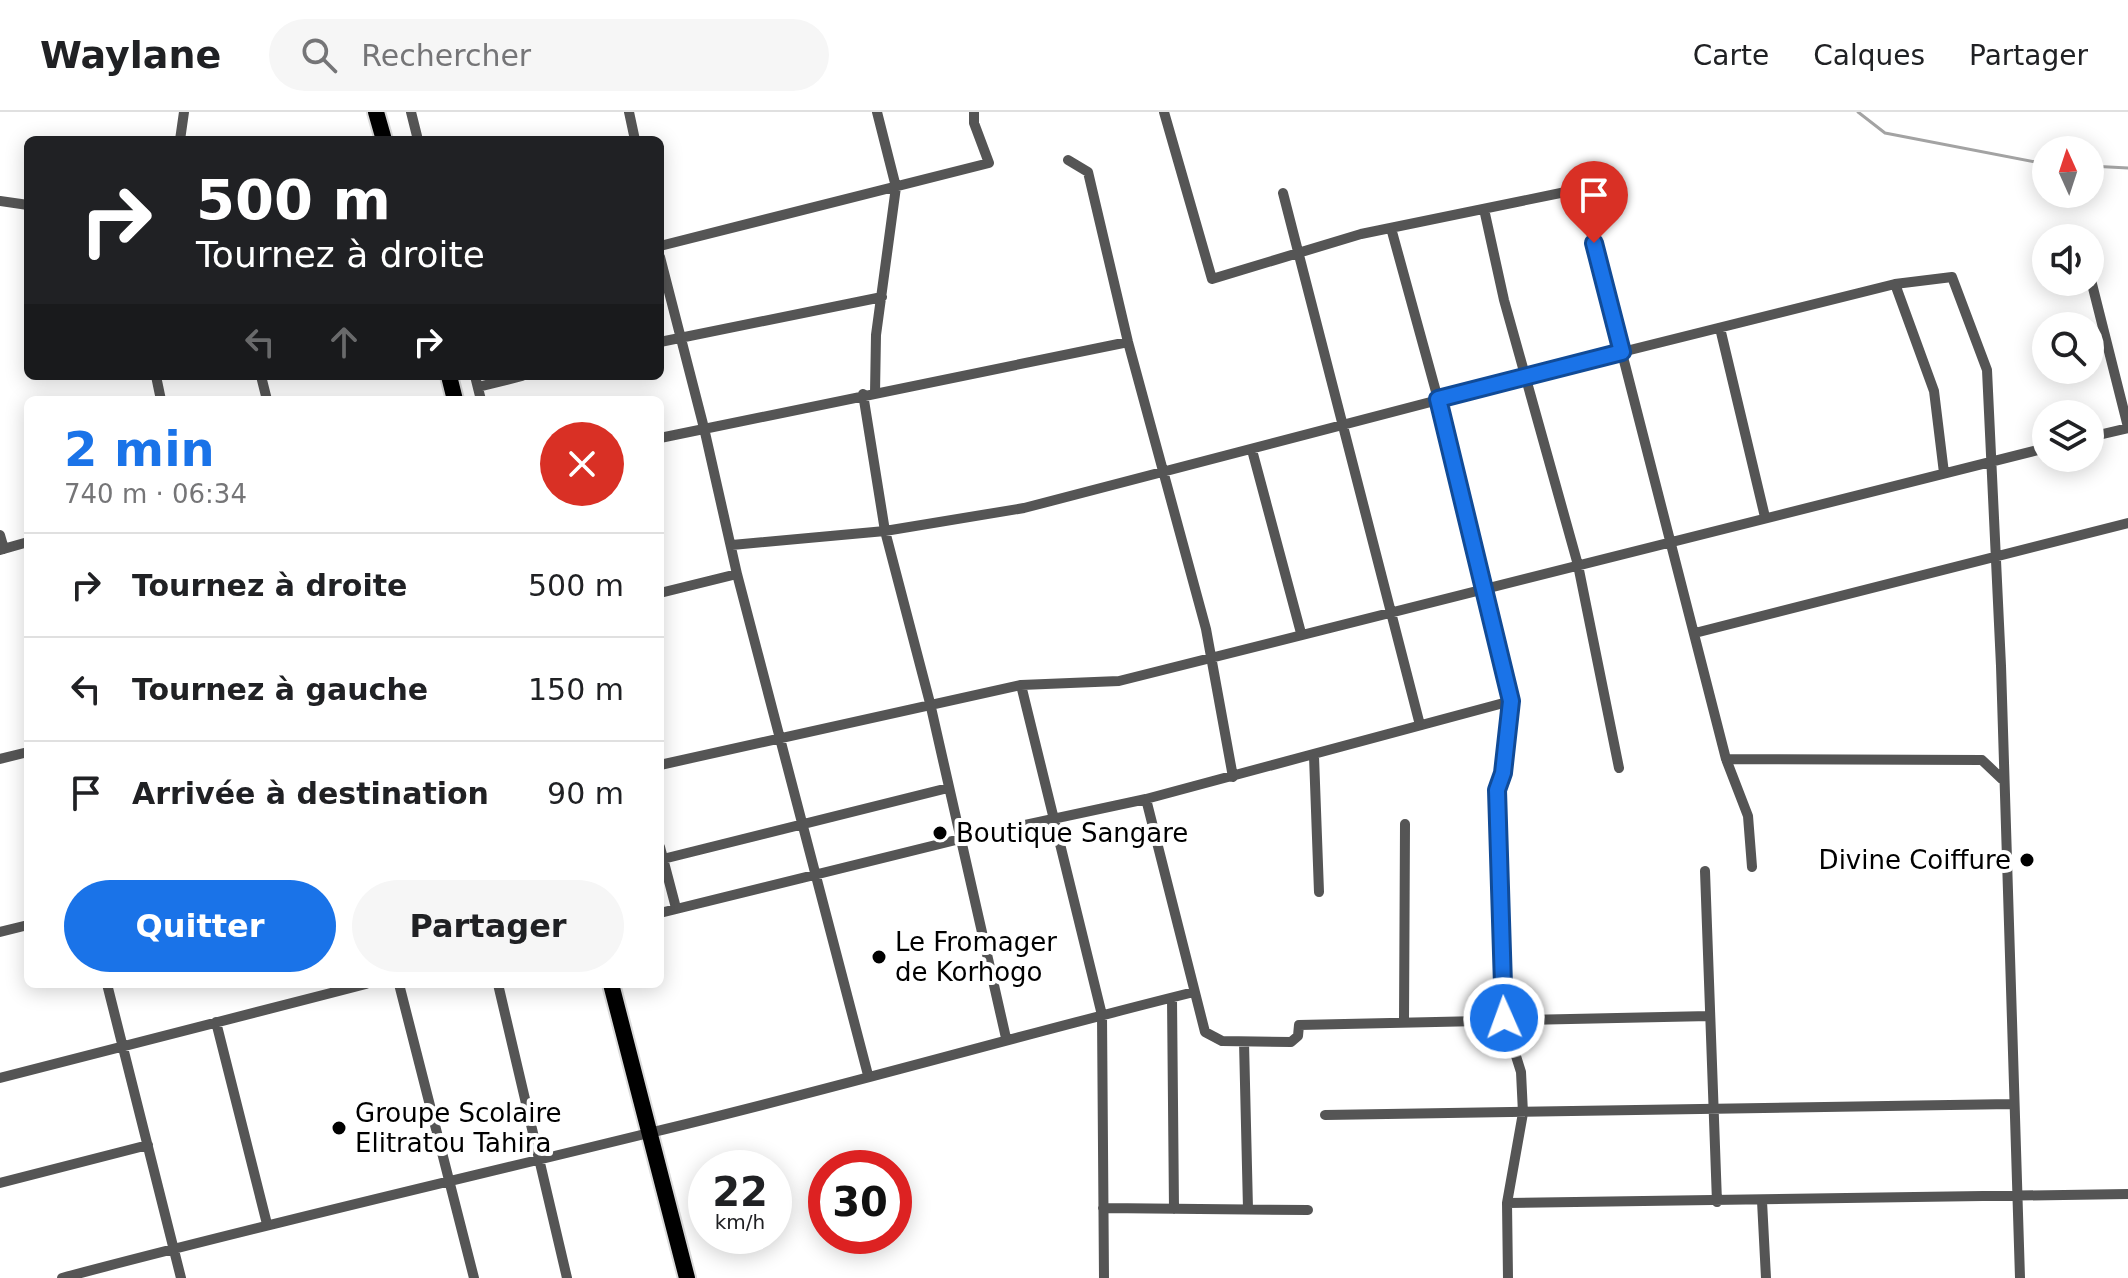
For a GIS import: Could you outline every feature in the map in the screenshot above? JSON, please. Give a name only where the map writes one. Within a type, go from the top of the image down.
[{"type":"main road","points":[[376,112],[383,136]]},
{"type":"main road","points":[[612,988],[686,1278]]},
{"type":"street","points":[[181,136],[184,112]]},
{"type":"street","points":[[629,112],[634,136]]},
{"type":"street","points":[[877,112],[896,187],[869,393],[885,531],[930,703],[1006,1038]]},
{"type":"street","points":[[664,245],[989,163],[974,123],[974,112]]},
{"type":"street","points":[[1164,112],[1212,279],[1391,228],[1580,189],[1726,759],[1748,816],[1752,867]]},
{"type":"street","points":[[414,113],[417,136]]},
{"type":"street","points":[[1068,160],[1088,172],[1128,342],[1206,629],[1233,777]]},
{"type":"street","points":[[1283,193],[1420,725]]},
{"type":"street","points":[[0,201],[24,204]]},
{"type":"street","points":[[1484,209],[1525,376],[1578,565],[1619,768]]},
{"type":"street","points":[[1391,228],[1438,399],[1481,588],[1511,701],[1503,773],[1497,790],[1504,1018],[1521,1072],[1523,1113],[1507,1203],[1508,1278]]},
{"type":"street","points":[[664,272],[737,574],[868,1075]]},
{"type":"street","points":[[732,545],[885,531],[1024,508],[1163,474],[1525,376],[1895,284],[1952,277],[1987,370],[2020,1278]]},
{"type":"street","points":[[1895,284],[1934,391],[1944,473]]},
{"type":"street","points":[[2095,296],[2128,427],[2104,433]]},
{"type":"street","points":[[664,341],[882,297]]},
{"type":"street","points":[[1720,328],[1765,517]]},
{"type":"street","points":[[664,437],[1128,342]]},
{"type":"street","points":[[1252,450],[1301,633]]},
{"type":"street","points":[[664,764],[1021,685],[1119,681],[1210,655],[2032,452]]},
{"type":"street","points":[[1695,633],[2128,523]]},
{"type":"street","points":[[0,535],[2,550],[24,543]]},
{"type":"street","points":[[664,592],[737,574]]},
{"type":"street","points":[[1021,685],[1102,1015],[1104,1278]]},
{"type":"street","points":[[664,912],[960,839],[1146,799],[1511,701]]},
{"type":"street","points":[[0,759],[24,753]]},
{"type":"street","points":[[1314,756],[1319,892]]},
{"type":"street","points":[[1726,759],[1982,760],[2002,779]]},
{"type":"street","points":[[664,859],[948,788]]},
{"type":"street","points":[[1146,799],[1205,1032],[1222,1041],[1291,1042],[1298,1036],[1299,1025],[1504,1018],[1710,1016]]},
{"type":"street","points":[[1404,1023],[1405,824]]},
{"type":"street","points":[[664,863],[676,908]]},
{"type":"street","points":[[1705,871],[1717,1202]]},
{"type":"street","points":[[0,932],[24,926]]},
{"type":"street","points":[[108,988],[181,1278]]},
{"type":"street","points":[[310,988],[312,996]]},
{"type":"street","points":[[0,1078],[348,988]]},
{"type":"street","points":[[400,988],[474,1278]]},
{"type":"street","points":[[499,988],[567,1278]]},
{"type":"street","points":[[62,1278],[267,1224],[651,1133],[1006,1038],[1194,992]]},
{"type":"street","points":[[1172,998],[1174,1209]]},
{"type":"street","points":[[216,1022],[267,1224]]},
{"type":"street","points":[[1244,1042],[1248,1209]]},
{"type":"street","points":[[1325,1115],[2012,1104]]},
{"type":"street","points":[[0,1183],[148,1145]]},
{"type":"street","points":[[1507,1203],[2128,1194]]},
{"type":"street","points":[[1762,1201],[1766,1278]]},
{"type":"street","points":[[1103,1208],[1308,1210]]},
{"type":"waterway","points":[[1858,112],[1885,133],[2032,161]]},
{"type":"waterway","points":[[2104,167],[2128,168]]},
{"type":"place","name":"Boutique Sangare","points":[[940,833]]},
{"type":"place","name":"Divine Coiffure","points":[[2027,860]]},
{"type":"place","name":"Le Fromager de Korhogo","points":[[879,957]]},
{"type":"place","name":"Groupe Scolaire Elitratou Tahira","points":[[339,1128]]},
{"type":"route","points":[[1504,1018],[1497,790],[1503,773],[1511,701],[1481,588],[1438,399],[1622,352],[1594,243]]}]
